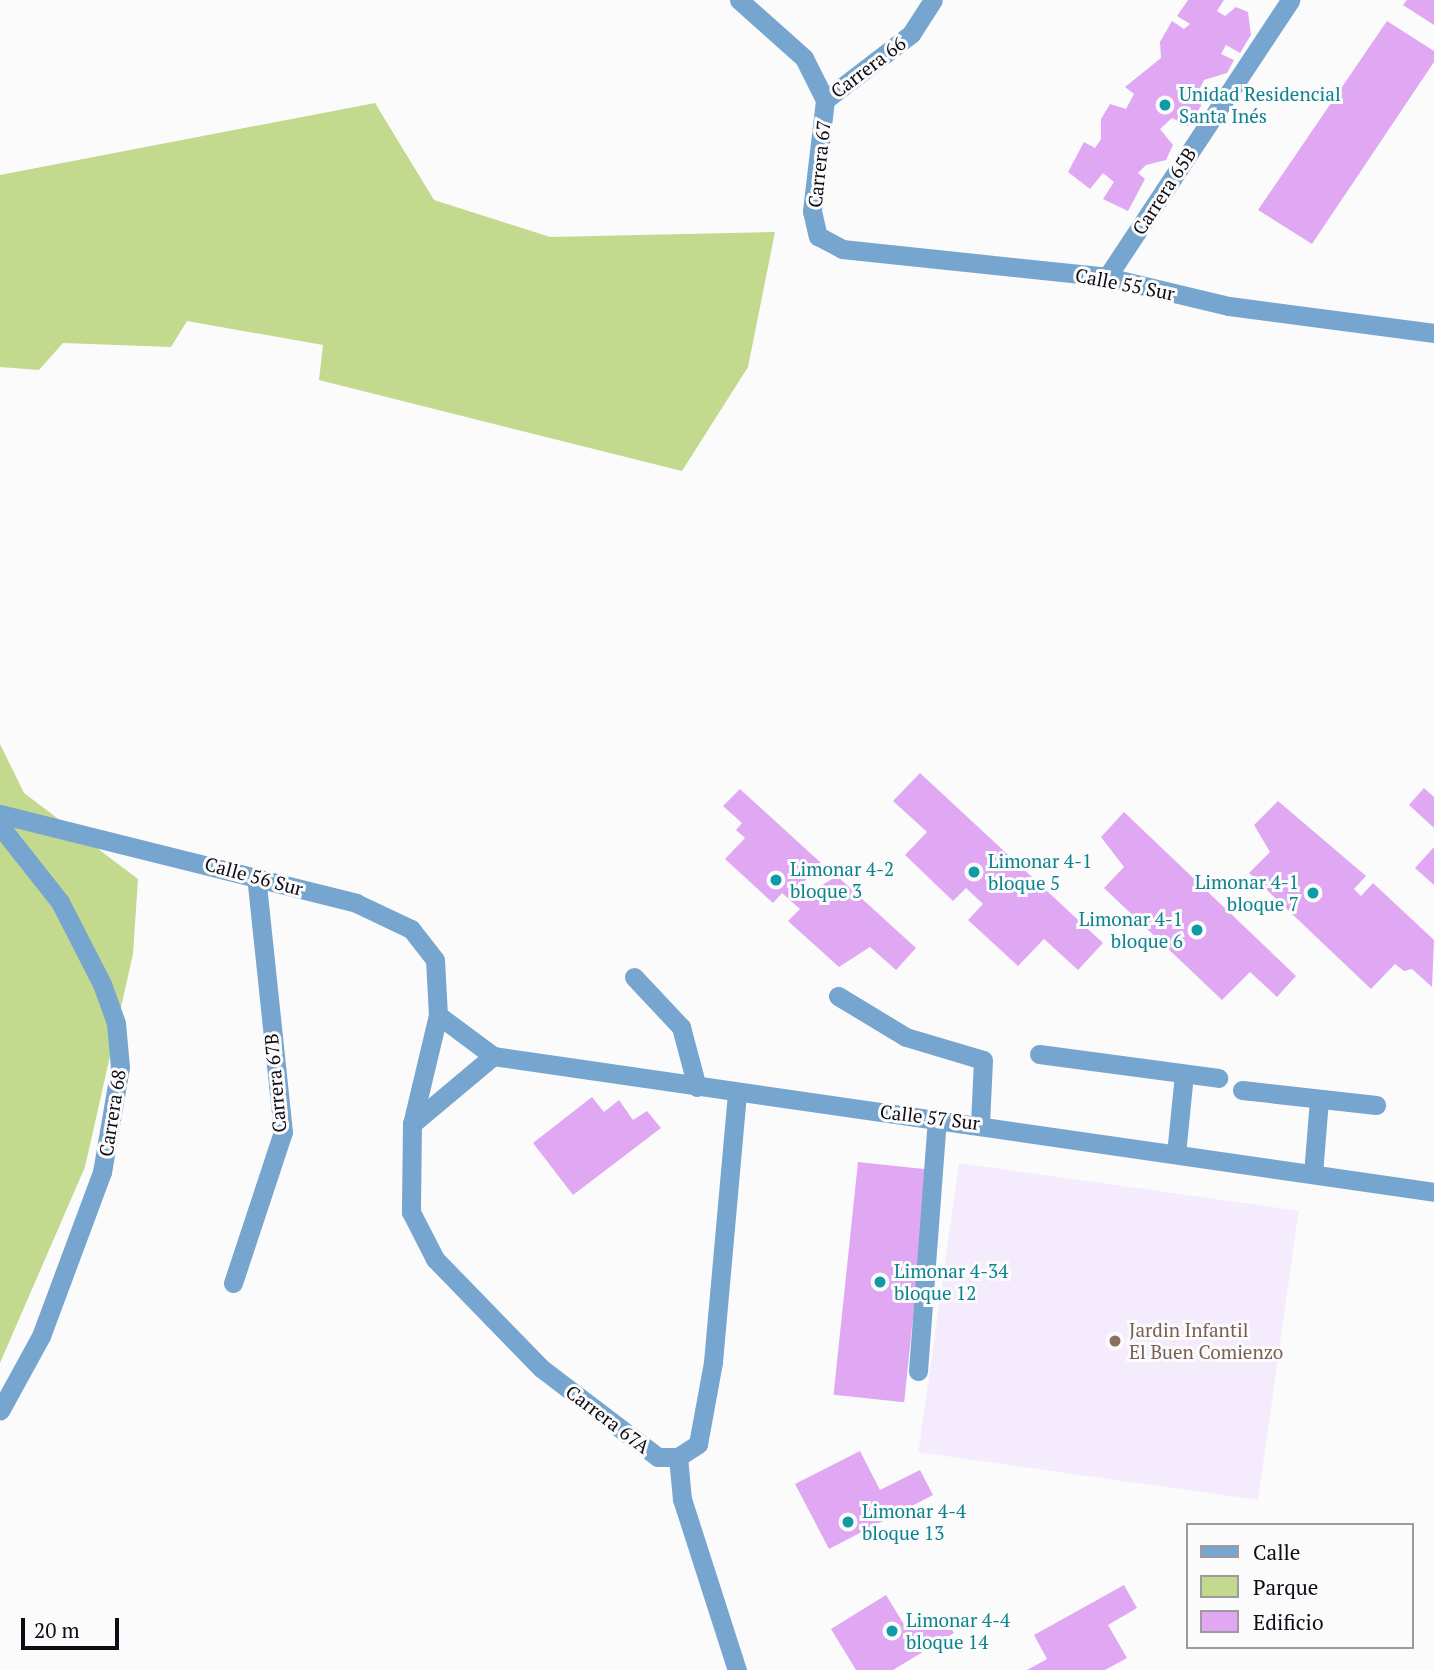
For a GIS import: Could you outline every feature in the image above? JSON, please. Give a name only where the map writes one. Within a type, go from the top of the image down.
[{"type":"street","name":"Carrera 67","points":[[739,0],[804,58],[825,100],[812,211],[818,236]]},
{"type":"street","name":"Carrera 66","points":[[825,100],[911,34],[933,0]]},
{"type":"street","name":"Carrera 65B","points":[[1107,277],[1290,0]]},
{"type":"street","name":"Calle 55 Sur","points":[[818,236],[842,249],[1107,277],[1229,306],[1434,333]]},
{"type":"street","name":"Calle 56 Sur","points":[[0,814],[356,903],[404,923],[435,960],[438,1014]]},
{"type":"street","name":"Carrera 68","points":[[0,826],[60,902],[102,984],[116,1023],[120,1067],[102,1172],[41,1336],[0,1411]]},
{"type":"street","name":"Carrera 67B","points":[[233,1283],[283,1132],[256,877]]},
{"type":"street","points":[[634,976],[681,1027],[697,1087]]},
{"type":"street","points":[[838,996],[906,1037],[983,1060],[980,1123]]},
{"type":"street","name":"Calle 57 Sur","points":[[438,1014],[494,1056],[697,1087],[980,1123],[1434,1192]]},
{"type":"street","name":"Carrera 67A","points":[[438,1014],[412,1124],[411,1212],[435,1259],[541,1368],[658,1457],[678,1457]]},
{"type":"street","points":[[1038,1054],[1218,1078]]},
{"type":"street","points":[[412,1124],[494,1056]]},
{"type":"street","points":[[1176,1154],[1184,1074]]},
{"type":"street","points":[[1242,1090],[1376,1105]]},
{"type":"street","points":[[737,1092],[713,1362],[698,1444],[678,1457],[685,1511],[737,1670]]},
{"type":"street","points":[[1313,1174],[1319,1100]]},
{"type":"street","points":[[918,1371],[937,1118]]},
{"type":"shaded area","name":"Jardin Infantil El Buen Comienzo","points":[[959,1163],[1299,1211],[1258,1500],[918,1452]]},
{"type":"green space","points":[[375,103],[434,200],[550,237],[775,232],[748,367],[682,471],[319,380],[323,345],[187,321],[171,347],[63,343],[39,370],[0,367],[0,175]]},
{"type":"green space","points":[[0,744],[24,793],[138,879],[133,954],[85,1167],[0,1363]]},
{"type":"building","name":"Unidad Residencial Santa Inés","points":[[1188,0],[1224,0],[1217,11],[1225,16],[1236,7],[1248,12],[1251,35],[1240,53],[1226,45],[1221,54],[1234,60],[1227,73],[1204,80],[1198,92],[1201,106],[1188,126],[1172,118],[1160,129],[1173,145],[1166,160],[1146,165],[1138,173],[1145,179],[1128,211],[1103,199],[1114,182],[1103,173],[1090,189],[1068,172],[1084,142],[1095,148],[1101,139],[1101,119],[1110,104],[1126,109],[1134,94],[1125,87],[1161,58],[1160,42],[1172,21],[1184,29],[1190,24],[1177,16]]},
{"type":"building","points":[[1407,0],[1434,0],[1434,25],[1403,5]]},
{"type":"building","points":[[1387,21],[1434,51],[1434,62],[1312,244],[1258,210]]},
{"type":"building","name":"Limonar 4-1 bloque 5","points":[[920,773],[1103,943],[1078,970],[1044,939],[1018,966],[968,920],[983,904],[966,888],[953,901],[905,855],[927,832],[893,801]]},
{"type":"building","points":[[1424,788],[1434,797],[1434,828],[1409,805]]},
{"type":"building","name":"Limonar 4-2 bloque 3","points":[[740,789],[821,863],[801,885],[806,895],[837,876],[916,948],[896,970],[870,947],[839,967],[788,921],[800,909],[782,893],[773,903],[725,859],[745,838],[736,830],[742,823],[723,806]]},
{"type":"building","name":"Limonar 4-1 bloque 7","points":[[1278,801],[1366,876],[1354,889],[1361,896],[1373,883],[1434,940],[1432,987],[1412,969],[1404,971],[1395,964],[1371,989],[1249,873],[1270,852],[1254,825]]},
{"type":"building","name":"Limonar 4-1 bloque 6","points":[[1124,812],[1296,976],[1277,997],[1250,972],[1222,1000],[1104,888],[1124,867],[1101,837]]},
{"type":"building","points":[[1434,847],[1434,885],[1415,868]]},
{"type":"building","points":[[592,1097],[604,1112],[619,1100],[633,1120],[647,1111],[661,1128],[573,1195],[533,1143]]},
{"type":"building","name":"Limonar 4-34 bloque 12","points":[[858,1162],[929,1169],[904,1402],[834,1395]]},
{"type":"building","name":"Limonar 4-4 bloque 13","points":[[860,1451],[880,1490],[920,1470],[933,1495],[829,1549],[795,1484]]},
{"type":"building","points":[[1124,1585],[1137,1608],[1108,1625],[1127,1658],[1105,1670],[1027,1670],[1047,1659],[1034,1635]]},
{"type":"building","name":"Limonar 4-4 bloque 14","points":[[886,1595],[905,1626],[944,1616],[954,1633],[893,1670],[856,1670],[831,1629]]},
{"type":"place","name":"Unidad Residencial Santa Inés","points":[[1165,105]]},
{"type":"place","name":"Limonar 4-1 bloque 5","points":[[974,872]]},
{"type":"place","name":"Limonar 4-2 bloque 3","points":[[776,880]]},
{"type":"place","name":"Limonar 4-1 bloque 7","points":[[1313,893]]},
{"type":"place","name":"Limonar 4-1 bloque 6","points":[[1197,930]]},
{"type":"place","name":"Limonar 4-34 bloque 12","points":[[880,1282]]},
{"type":"place","name":"Jardin Infantil El Buen Comienzo","points":[[1115,1341]]},
{"type":"place","name":"Limonar 4-4 bloque 13","points":[[848,1522]]},
{"type":"place","name":"Limonar 4-4 bloque 14","points":[[892,1631]]}]
